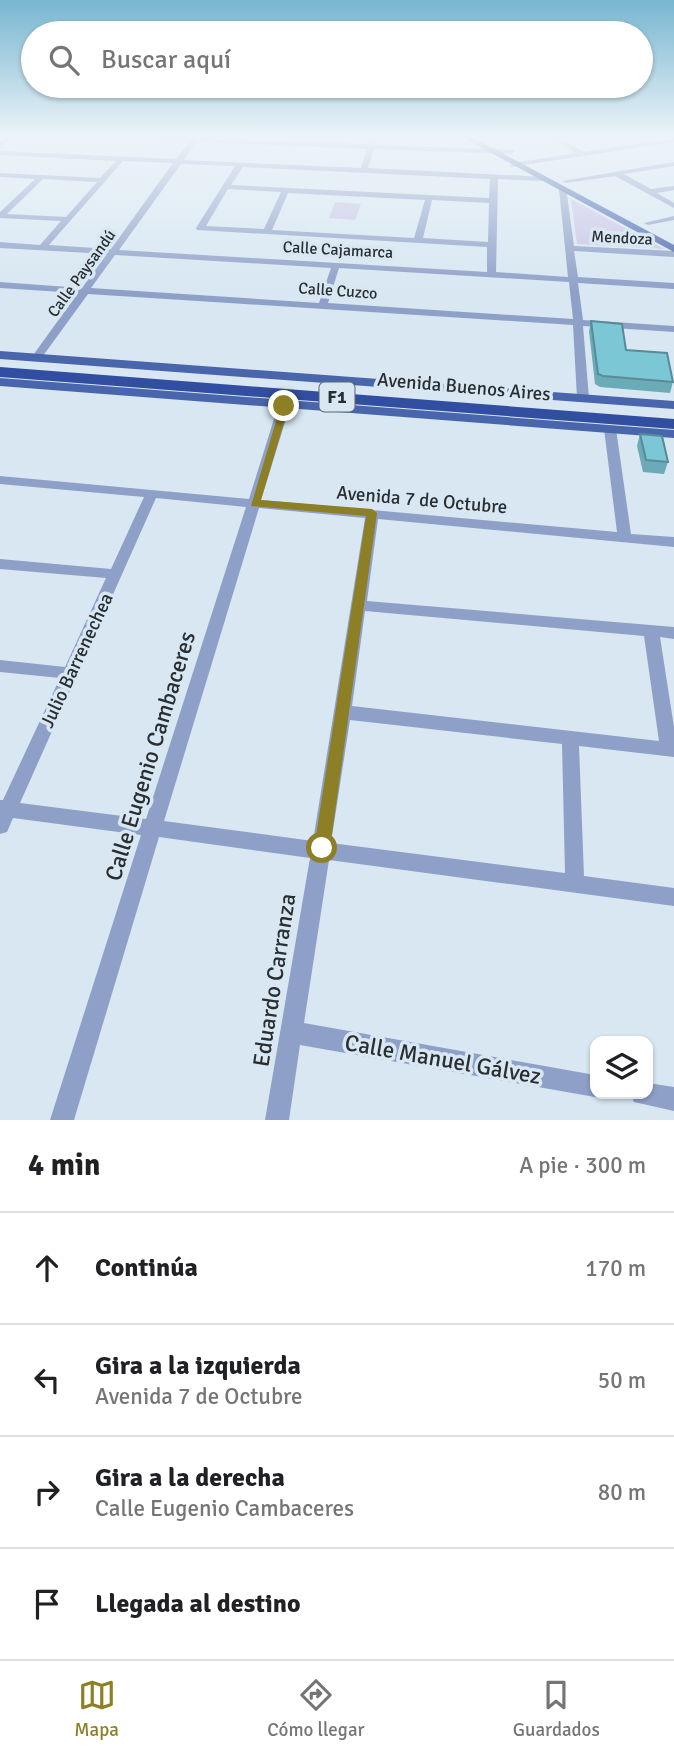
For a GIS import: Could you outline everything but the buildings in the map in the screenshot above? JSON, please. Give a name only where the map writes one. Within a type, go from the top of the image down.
[{"type":"highway","name":"Avenida Buenos Aires","points":[[0,363],[674,415]]},
{"type":"highway","name":"Avenida Buenos Aires","points":[[0,372],[674,424]]},
{"type":"main road","points":[[569,188],[674,252]]},
{"type":"main road","points":[[571,188],[674,237]]},
{"type":"main road","name":"Avenida Buenos Aires","points":[[0,355],[674,405]]},
{"type":"main road","name":"Avenida Buenos Aires","points":[[0,382],[674,434]]},
{"type":"street","points":[[0,216],[29,188]]},
{"type":"street","points":[[42,247],[95,188]]},
{"type":"street","name":"Calle Paysandú","points":[[36,358],[159,188]]},
{"type":"street","points":[[226,188],[200,228],[491,245]]},
{"type":"street","points":[[264,188],[493,201]]},
{"type":"street","points":[[491,275],[494,188]]},
{"type":"street","points":[[564,188],[583,398]]},
{"type":"street","points":[[642,188],[674,206]]},
{"type":"street","points":[[649,192],[672,188]]},
{"type":"street","points":[[267,231],[286,189]]},
{"type":"street","points":[[418,240],[429,198]]},
{"type":"street","points":[[0,216],[66,219]]},
{"type":"street","points":[[648,223],[674,218]]},
{"type":"street","name":"Calle Cajamarca","points":[[0,245],[674,286]]},
{"type":"street","name":"Mendoza","points":[[569,248],[674,252]]},
{"type":"street","points":[[323,304],[336,265]]},
{"type":"street","name":"Calle Cuzco","points":[[0,285],[674,328]]},
{"type":"street","name":"Calle Eugenio Cambaceres","points":[[62,1120],[284,406]]},
{"type":"street","points":[[610,429],[625,538]]},
{"type":"street","name":"Avenida 7 de Octubre","points":[[0,480],[674,542]]},
{"type":"street","name":"Julio Barrenechea","points":[[3,814],[152,494]]},
{"type":"street","name":"Eduardo Carranza","points":[[277,1120],[322,848],[372,513]]},
{"type":"street","points":[[0,564],[116,574]]},
{"type":"street","points":[[357,604],[674,633]]},
{"type":"street","points":[[343,712],[671,749],[651,631]]},
{"type":"street","points":[[0,666],[67,673]]},
{"type":"street","points":[[570,738],[575,882]]},
{"type":"street","points":[[3,814],[154,827],[674,897]]},
{"type":"street","name":"Calle Manuel Gálvez","points":[[291,1032],[590,1085]]},
{"type":"street","points":[[653,1096],[674,1100]]},
{"type":"shaded area","points":[[571,199],[664,249],[577,244]]},
{"type":"shaded area","points":[[335,202],[361,204],[355,220],[329,218]]},
{"type":"route","points":[[284,406],[254,503],[372,513],[322,848]]}]
